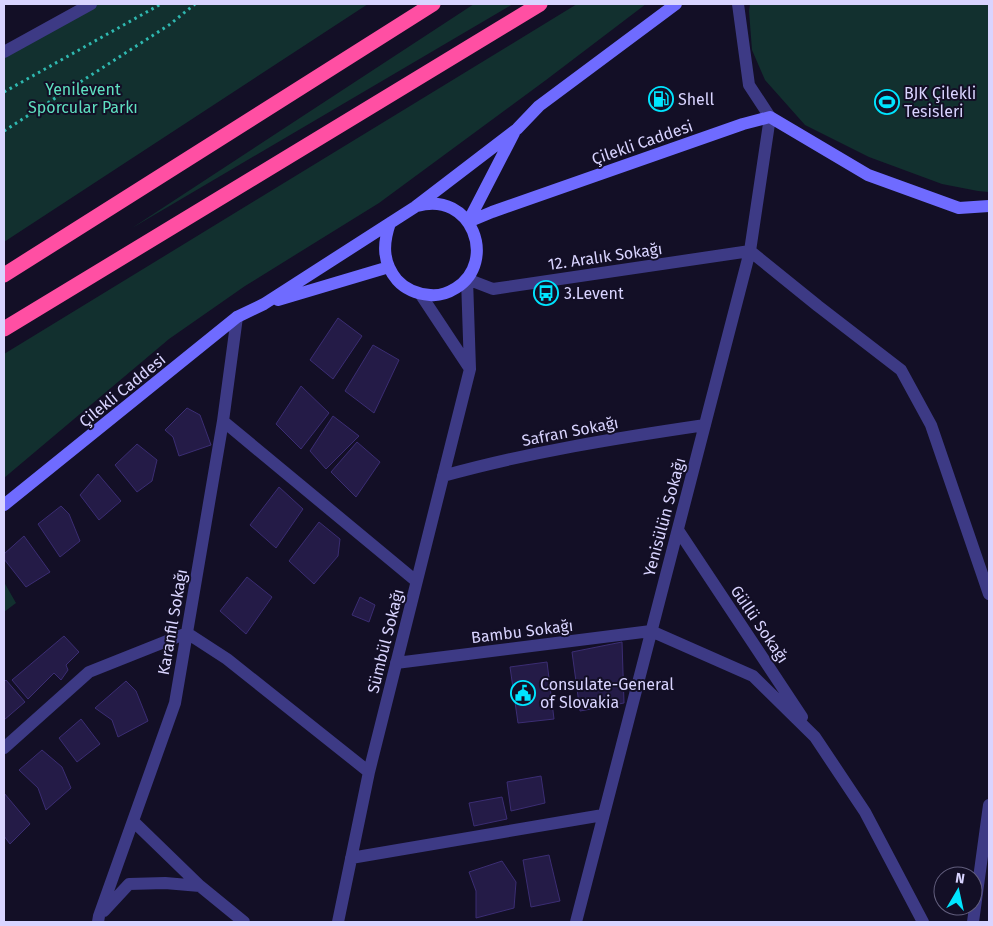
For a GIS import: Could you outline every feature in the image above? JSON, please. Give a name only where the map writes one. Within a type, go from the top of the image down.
[{"type":"highway","points":[[4,275],[433,4]]},
{"type":"highway","points":[[4,329],[540,4]]},
{"type":"main road","points":[[468,222],[517,129],[539,106],[676,4]]},
{"type":"main road","points":[[770,117],[868,175],[959,208],[989,206]]},
{"type":"main road","name":"Çilekli Caddesi","points":[[468,222],[733,128],[770,117]]},
{"type":"main road","name":"Çilekli Caddesi","points":[[4,505],[237,317],[264,304],[415,207],[517,129]]},
{"type":"main road","points":[[390,223],[385,237],[385,257],[398,282],[421,295],[443,294],[460,285],[467,279],[476,260],[475,238],[468,222],[462,213],[445,204],[426,204],[415,207]]},
{"type":"main road","name":"Çilekli Caddesi","points":[[264,304],[389,267]]},
{"type":"street","points":[[4,52],[91,4]]},
{"type":"street","points":[[738,4],[749,85],[770,117]]},
{"type":"street","name":"Yenisülün Sokağı","points":[[577,917],[750,251],[770,117]]},
{"type":"street","points":[[750,251],[900,370],[931,425],[986,574],[989,594]]},
{"type":"street","name":"12. Aralık Sokağı","points":[[467,279],[493,289],[750,251]]},
{"type":"street","name":"Sümbül Sokağı","points":[[338,922],[369,772],[470,369],[467,279]]},
{"type":"street","points":[[421,295],[470,369]]},
{"type":"street","name":"Karanfil Sokağı","points":[[97,920],[175,703],[224,421],[237,317]]},
{"type":"street","points":[[224,421],[416,581]]},
{"type":"street","name":"Safran Sokağı","points":[[443,476],[482,465],[543,452],[705,425]]},
{"type":"street","name":"Güllü Sokağı","points":[[678,530],[865,812],[923,922]]},
{"type":"street","points":[[4,748],[89,672],[187,632],[227,659],[369,772]]},
{"type":"street","name":"Güllü Sokağı","points":[[651,632],[753,676],[815,737]]},
{"type":"street","name":"Bambu Sokağı","points":[[396,663],[651,632]]},
{"type":"street","points":[[973,922],[989,805]]},
{"type":"street","points":[[351,858],[603,815]]},
{"type":"street","points":[[133,821],[200,886],[244,922]]},
{"type":"street","points":[[97,920],[129,884],[165,883],[200,886]]},
{"type":"street","points":[[577,917],[587,922]]},
{"type":"path","points":[[4,92],[161,4]]},
{"type":"path","points":[[4,131],[162,30],[195,4]]},
{"type":"green space","name":"Yenilevent Sporcular Parkı","points":[[91,4],[368,4],[4,242],[4,53]]},
{"type":"green space","points":[[474,4],[513,4],[132,228]]},
{"type":"green space","points":[[577,4],[646,4],[379,203],[245,286],[169,339],[4,478],[4,354]]},
{"type":"green space","name":"BJK Çilekli Tesisleri","points":[[750,4],[989,4],[989,192],[942,184],[869,157],[805,125],[765,80],[752,50]]},
{"type":"green space","points":[[4,582],[16,603],[4,612]]},
{"type":"building","points":[[338,318],[362,336],[333,379],[310,360]]},
{"type":"building","points":[[373,345],[399,360],[374,413],[345,391]]},
{"type":"building","points":[[301,386],[329,413],[301,449],[276,424]]},
{"type":"building","points":[[187,408],[200,415],[211,445],[179,456],[173,437],[165,430]]},
{"type":"building","points":[[333,416],[359,436],[326,469],[310,451]]},
{"type":"building","points":[[357,442],[380,462],[356,497],[331,472]]},
{"type":"building","points":[[137,444],[157,460],[152,481],[137,492],[115,465]]},
{"type":"building","points":[[98,474],[121,501],[99,520],[80,495]]},
{"type":"building","points":[[279,487],[303,509],[276,548],[250,525]]},
{"type":"building","points":[[61,506],[69,514],[80,541],[60,557],[38,524]]},
{"type":"building","points":[[319,522],[340,539],[338,556],[314,584],[289,561]]},
{"type":"building","points":[[24,536],[50,572],[26,587],[4,559],[4,554]]},
{"type":"building","points":[[247,577],[272,597],[246,634],[220,611]]},
{"type":"building","points":[[360,597],[375,605],[369,622],[352,615]]},
{"type":"building","points":[[64,636],[79,652],[66,665],[68,670],[61,680],[54,673],[28,699],[12,680]]},
{"type":"building","points":[[622,642],[624,703],[580,711],[572,652]]},
{"type":"building","points":[[547,662],[554,719],[518,723],[510,667]]},
{"type":"building","points":[[6,680],[25,702],[4,720],[4,682]]},
{"type":"building","points":[[126,681],[136,691],[148,721],[118,737],[112,720],[95,708]]},
{"type":"building","points":[[81,719],[100,744],[77,762],[59,738]]},
{"type":"building","points":[[42,750],[62,767],[71,788],[46,810],[38,788],[19,770]]},
{"type":"building","points":[[541,776],[545,803],[511,811],[507,782]]},
{"type":"building","points":[[4,793],[30,824],[10,844],[4,836]]},
{"type":"building","points":[[502,797],[507,819],[474,826],[469,803]]},
{"type":"building","points":[[549,855],[560,901],[531,907],[523,860]]},
{"type":"building","points":[[502,861],[516,882],[514,908],[476,918],[476,891],[469,872]]},
{"type":"place","name":"Shell","points":[[661,99]]},
{"type":"place","name":"BJK Çilekli Tesisleri","points":[[887,102]]},
{"type":"place","name":"3.Levent","points":[[546,293]]},
{"type":"place","name":"Consulate-General of Slovakia","points":[[523,693]]}]
